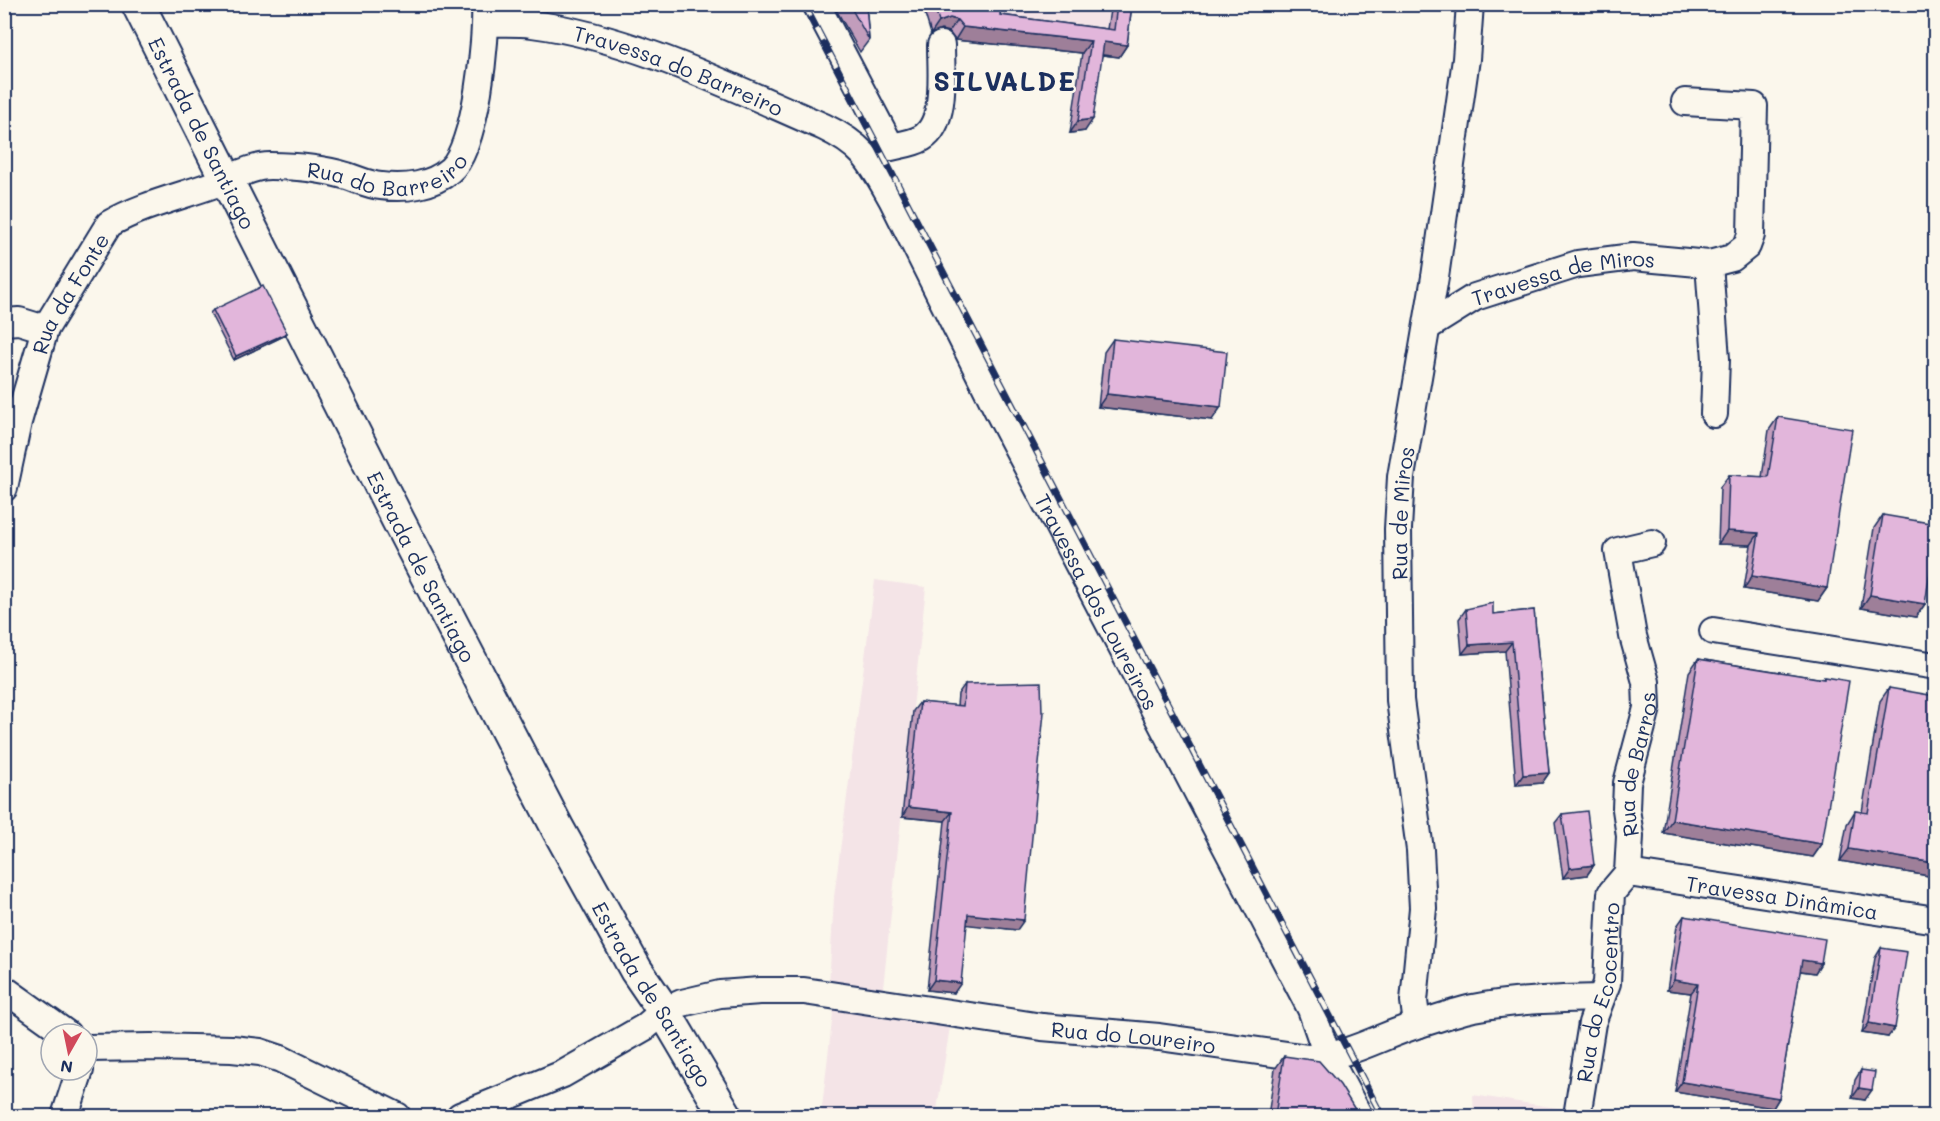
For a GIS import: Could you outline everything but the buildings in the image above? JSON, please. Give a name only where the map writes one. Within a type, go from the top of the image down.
[{"type":"main road","name":"Estrada de Santiago","points":[[138,4],[398,520],[558,829],[636,970],[664,1011],[726,1116]]},
{"type":"street","points":[[816,4],[891,147],[921,139],[933,129],[940,111],[941,45]]},
{"type":"street","name":"Rua de Miros","points":[[1417,1025],[1414,1001],[1423,908],[1420,850],[1400,700],[1398,529],[1401,477],[1427,327],[1466,59],[1470,4]]},
{"type":"street","name":"Rua do Barreiro","points":[[228,180],[237,174],[268,166],[346,176],[381,186],[406,187],[425,184],[442,176],[452,169],[467,143],[475,104],[485,14]]},
{"type":"street","name":"Travessa do Barreiro","points":[[485,14],[592,36],[642,52],[824,127],[846,137],[860,149]]},
{"type":"street","name":"Travessa de Miros","points":[[1427,327],[1474,297],[1578,264],[1633,257],[1709,264],[1732,258],[1747,246],[1751,235],[1754,106],[1685,102]]},
{"type":"street","name":"Travessa dos Loureiros","points":[[860,149],[873,166],[891,199],[999,413],[1311,1009],[1328,1058],[1359,1116]]},
{"type":"street","name":"Rua da Fonte","points":[[4,488],[18,422],[45,329],[109,224],[159,202],[228,180]]},
{"type":"street","points":[[1709,264],[1716,359],[1714,414]]},
{"type":"street","points":[[4,322],[19,321],[45,329]]},
{"type":"street","name":"Rua de Barros","points":[[1628,873],[1630,836],[1626,809],[1627,783],[1647,708],[1646,682],[1633,636],[1618,550],[1652,543]]},
{"type":"street","points":[[1713,631],[1935,666]]},
{"type":"street","name":"Travessa Dinâmica","points":[[1628,873],[1935,920]]},
{"type":"street","name":"Rua do Ecocentro","points":[[1577,1116],[1592,1023],[1606,983],[1611,893],[1628,873]]},
{"type":"street","points":[[4,989],[51,1022]]},
{"type":"street","name":"Rua do Loureiro","points":[[460,1116],[563,1074],[645,1027],[664,1011],[682,1003],[720,994],[804,991],[1042,1027],[1160,1037],[1273,1055],[1308,1058],[1328,1058],[1349,1052],[1417,1025],[1471,1009],[1534,1000],[1601,998]]},
{"type":"street","points":[[99,1049],[151,1047],[260,1052],[281,1059],[398,1116]]},
{"type":"street","points":[[65,1116],[76,1082]]},
{"type":"shaded area","points":[[922,5],[1126,5],[1119,57],[932,37]]},
{"type":"shaded area","points":[[875,580],[926,587],[883,988],[829,986],[834,897]]},
{"type":"shaded area","points":[[834,1004],[951,1020],[936,1116],[821,1116]]},
{"type":"shaded area","points":[[1473,1095],[1564,1109],[1563,1116],[1474,1116]]},
{"type":"railway","points":[[804,4],[1382,1116]]},
{"type":"district","name":"SILVALDE","points":[[1005,80]]}]
